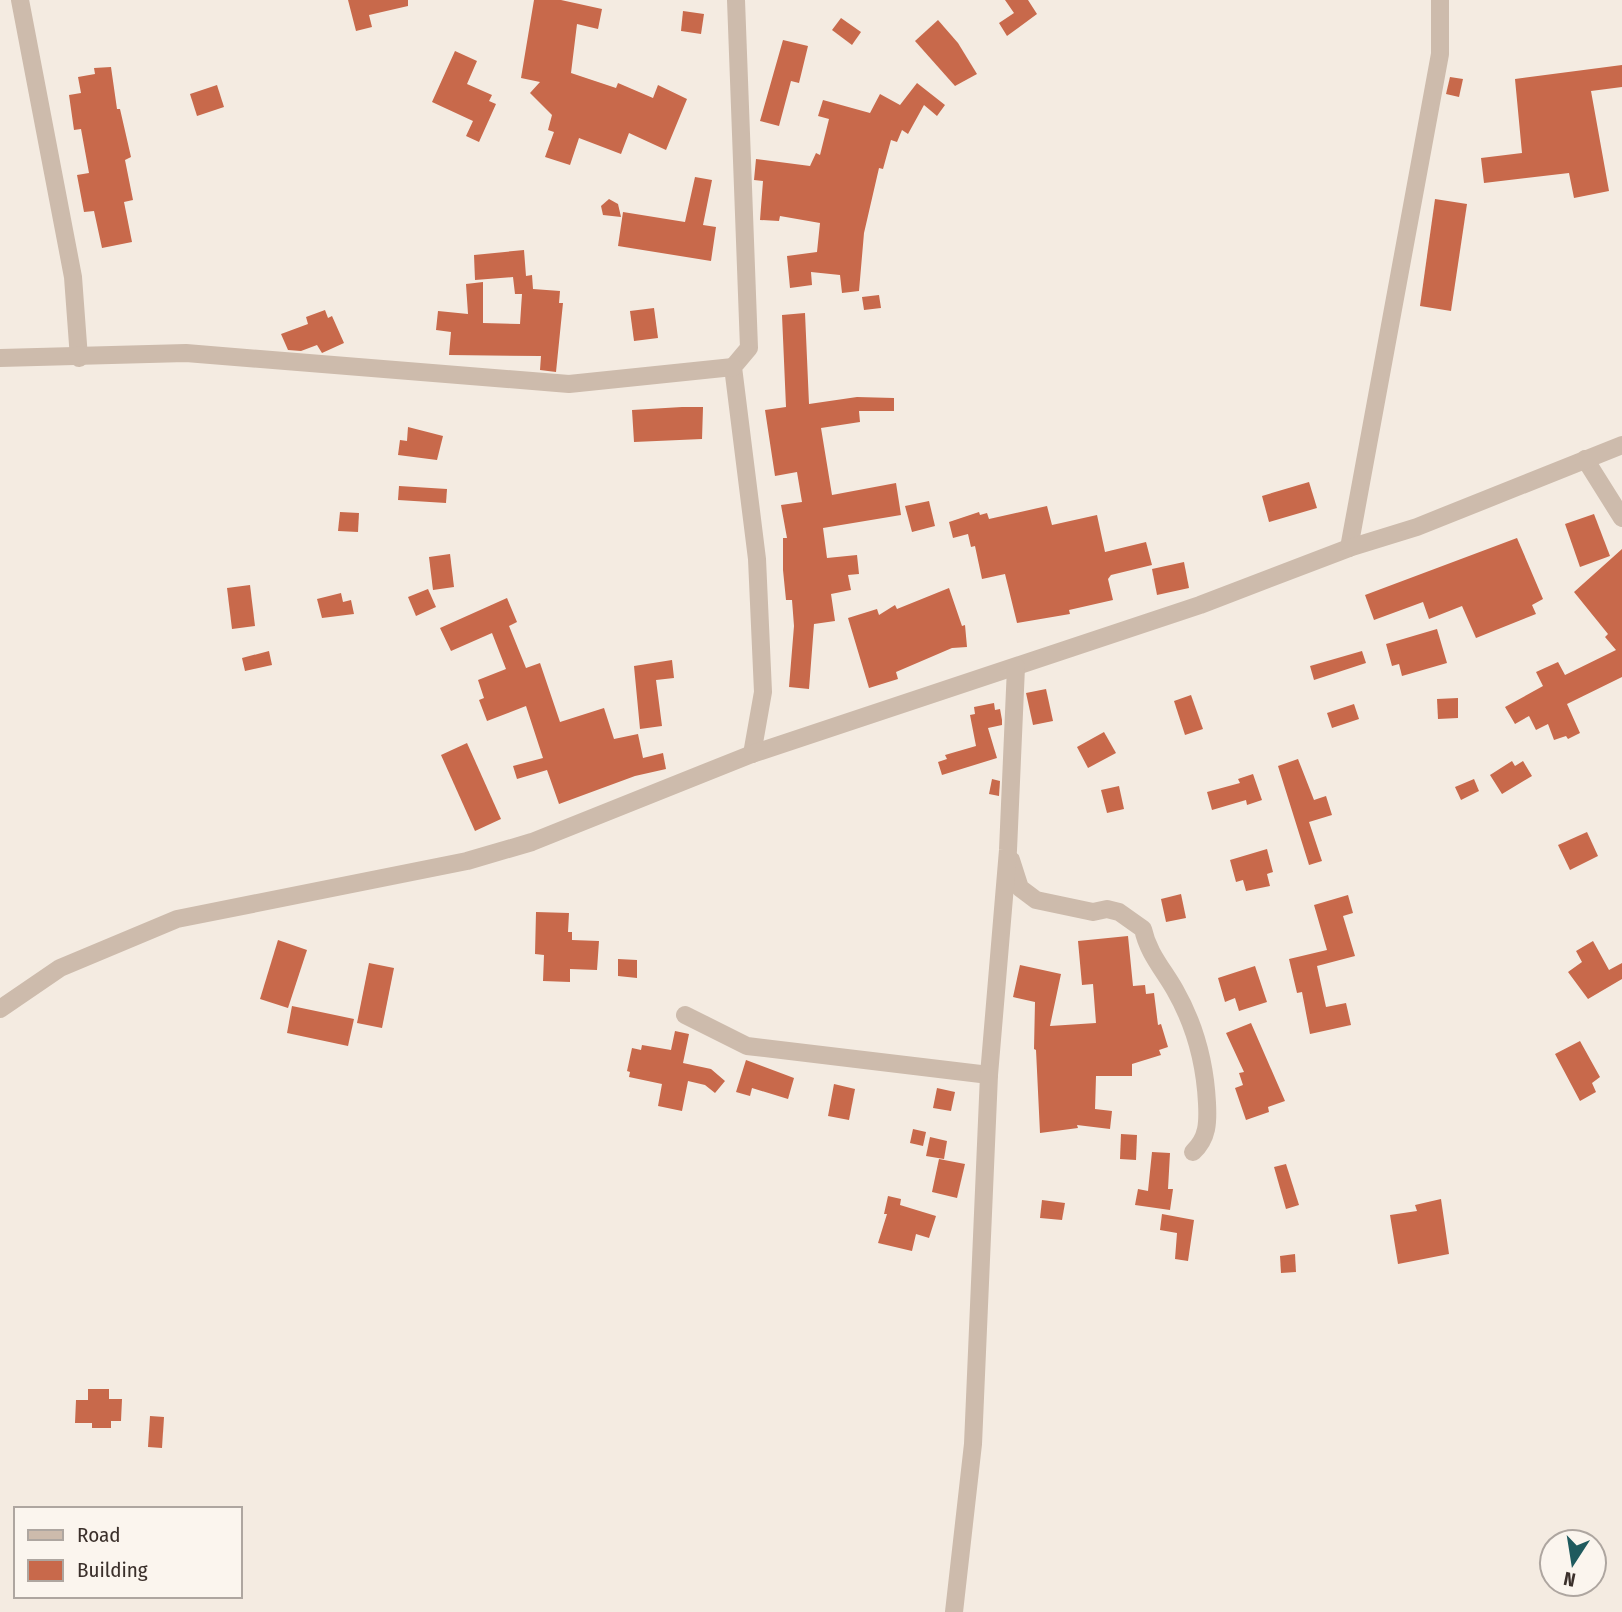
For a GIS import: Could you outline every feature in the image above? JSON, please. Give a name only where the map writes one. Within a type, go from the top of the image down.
[{"type":"street","points":[[20,0],[73,277],[79,358]]},
{"type":"street","points":[[736,0],[749,348],[733,368],[757,573],[763,692],[752,754]]},
{"type":"street","points":[[1349,548],[1440,54],[1440,0]]},
{"type":"street","points":[[0,358],[79,358],[145,352],[186,353],[569,384],[733,368]]},
{"type":"street","points":[[0,1009],[60,968],[177,919],[467,862],[532,842],[752,754],[1200,605],[1349,548],[1417,527],[1622,445]]},
{"type":"street","points":[[1585,459],[1622,518]]},
{"type":"street","points":[[954,1612],[972,1444],[989,1075],[1008,849],[1016,667]]},
{"type":"street","points":[[1008,849],[1020,888],[1028,896],[1046,903],[1093,912],[1107,909],[1119,912],[1143,929],[1147,948],[1190,1020],[1202,1059],[1208,1119],[1204,1138],[1193,1152]]},
{"type":"street","points":[[685,1015],[747,1046],[989,1075]]},
{"type":"building","points":[[348,0],[408,0],[408,6],[369,15],[372,27],[356,31]]},
{"type":"building","points":[[534,0],[561,0],[602,9],[598,29],[577,24],[571,73],[616,88],[618,83],[653,98],[658,85],[687,99],[666,150],[629,133],[621,154],[579,138],[570,165],[545,157],[554,132],[548,130],[552,115],[530,93],[540,82],[521,78]]},
{"type":"building","points":[[1005,0],[1028,0],[1037,14],[1007,36],[999,23],[1014,13]]},
{"type":"building","points":[[683,11],[704,14],[701,34],[681,31]]},
{"type":"building","points":[[841,18],[861,32],[852,45],[832,30]]},
{"type":"building","points":[[938,20],[958,43],[977,74],[955,86],[915,41]]},
{"type":"building","points":[[783,40],[808,46],[799,83],[791,81],[779,126],[760,121]]},
{"type":"building","points":[[455,51],[477,61],[467,84],[492,95],[489,101],[496,104],[479,142],[466,136],[473,121],[432,102]]},
{"type":"building","points":[[1622,65],[1622,87],[1591,91],[1609,191],[1574,198],[1569,173],[1484,183],[1481,158],[1522,153],[1515,79]]},
{"type":"building","points":[[111,67],[117,109],[120,109],[131,157],[125,160],[133,200],[124,202],[132,242],[102,248],[94,211],[84,212],[77,175],[89,173],[81,129],[74,130],[69,95],[81,93],[78,77],[95,74],[94,68]]},
{"type":"building","points":[[1450,77],[1463,79],[1459,97],[1446,94]]},
{"type":"building","points":[[917,83],[945,105],[937,116],[924,105],[908,134],[902,130],[897,142],[891,140],[883,169],[879,168],[864,233],[859,291],[842,293],[840,275],[811,272],[812,285],[790,288],[787,256],[817,252],[820,223],[780,216],[779,221],[760,220],[763,181],[754,180],[756,159],[810,166],[816,153],[820,155],[829,119],[818,116],[823,100],[870,113],[880,94],[900,105]]},
{"type":"building","points":[[217,85],[224,107],[197,116],[190,94]]},
{"type":"building","points":[[695,177],[712,180],[703,225],[716,227],[711,261],[618,246],[623,212],[685,222]]},
{"type":"building","points":[[609,199],[618,204],[621,217],[603,215],[601,206]]},
{"type":"building","points":[[1435,199],[1467,204],[1451,311],[1420,306]]},
{"type":"building","points":[[524,250],[526,276],[532,275],[533,289],[560,291],[559,303],[563,303],[556,372],[540,370],[541,356],[449,355],[451,332],[436,330],[438,311],[468,314],[466,284],[483,282],[483,323],[520,324],[522,294],[515,294],[513,277],[475,280],[474,255]]},
{"type":"building","points":[[879,295],[881,308],[864,310],[862,297]]},
{"type":"building","points":[[654,308],[658,338],[634,341],[630,311]]},
{"type":"building","points":[[325,310],[328,318],[332,316],[344,343],[322,353],[317,345],[301,351],[288,350],[281,334],[308,324],[306,317]]},
{"type":"building","points":[[805,313],[809,404],[857,397],[894,398],[894,411],[859,411],[860,422],[821,428],[832,495],[896,483],[901,515],[823,528],[827,558],[857,555],[859,574],[848,575],[851,590],[831,594],[835,621],[814,624],[809,689],[789,687],[794,626],[792,600],[786,600],[783,570],[783,538],[787,538],[781,505],[802,502],[797,472],[775,476],[765,410],[786,407],[782,315]]},
{"type":"building","points":[[703,407],[702,439],[634,442],[632,410]]},
{"type":"building","points":[[408,427],[443,436],[437,460],[398,455],[400,440],[407,441]]},
{"type":"building","points":[[1309,482],[1317,508],[1269,522],[1262,496]]},
{"type":"building","points":[[399,486],[447,489],[446,503],[398,500]]},
{"type":"building","points":[[929,501],[935,526],[912,532],[905,506]]},
{"type":"building","points":[[1047,506],[1052,525],[1097,515],[1105,552],[1146,542],[1152,565],[1111,575],[1108,579],[1113,600],[1069,610],[1070,614],[1017,623],[1005,574],[982,579],[975,546],[971,547],[968,534],[953,538],[949,522],[979,512],[980,515],[987,513],[989,519]]},
{"type":"building","points":[[340,512],[359,513],[358,532],[338,531]]},
{"type":"building","points":[[1594,514],[1610,556],[1580,567],[1565,524]]},
{"type":"building","points":[[1517,538],[1543,599],[1532,605],[1536,614],[1476,638],[1462,606],[1429,619],[1423,602],[1374,620],[1365,595]]},
{"type":"building","points":[[1622,549],[1622,677],[1567,704],[1580,733],[1568,739],[1566,736],[1554,740],[1548,724],[1536,730],[1529,716],[1515,724],[1505,707],[1543,686],[1536,672],[1558,662],[1565,675],[1616,650],[1605,637],[1608,634],[1574,592]]},
{"type":"building","points":[[450,554],[454,587],[433,590],[429,557]]},
{"type":"building","points":[[1184,562],[1189,588],[1157,595],[1152,569]]},
{"type":"building","points":[[250,585],[255,626],[232,629],[227,588]]},
{"type":"building","points":[[949,588],[962,626],[965,625],[967,647],[952,648],[896,672],[898,679],[869,688],[848,618],[877,609],[879,615],[895,605],[897,609]]},
{"type":"building","points":[[428,589],[436,607],[416,616],[408,597]]},
{"type":"building","points":[[341,593],[343,602],[351,600],[354,614],[322,618],[317,599]]},
{"type":"building","points":[[507,598],[517,622],[509,626],[526,668],[540,663],[560,722],[604,708],[614,739],[638,734],[643,758],[663,753],[666,769],[635,776],[559,804],[547,770],[517,779],[513,766],[543,758],[526,706],[487,721],[479,700],[484,698],[478,680],[506,669],[492,633],[451,651],[440,628]]},
{"type":"building","points":[[1437,629],[1447,663],[1402,676],[1399,664],[1392,666],[1386,644]]},
{"type":"building","points":[[269,651],[272,665],[245,671],[242,658]]},
{"type":"building","points":[[1362,651],[1366,663],[1314,680],[1310,666]]},
{"type":"building","points":[[672,660],[674,678],[656,680],[662,726],[640,729],[634,666]]},
{"type":"building","points":[[1046,689],[1053,721],[1033,725],[1026,693]]},
{"type":"building","points":[[1191,695],[1203,729],[1185,735],[1174,701]]},
{"type":"building","points":[[1458,698],[1458,718],[1438,719],[1437,699]]},
{"type":"building","points":[[994,703],[995,710],[1000,709],[1002,725],[988,728],[997,758],[942,775],[938,762],[947,759],[945,755],[976,746],[970,715],[975,714],[974,707]]},
{"type":"building","points":[[1354,704],[1359,719],[1332,728],[1327,713]]},
{"type":"building","points":[[1104,732],[1116,753],[1088,768],[1077,747]]},
{"type":"building","points":[[467,743],[501,819],[475,831],[441,755]]},
{"type":"building","points":[[1298,759],[1314,800],[1326,796],[1332,815],[1309,822],[1322,861],[1309,865],[1278,766]]},
{"type":"building","points":[[1512,761],[1515,766],[1523,761],[1532,776],[1502,794],[1490,775]]},
{"type":"building","points":[[1253,774],[1262,800],[1247,805],[1246,800],[1212,810],[1207,792],[1240,783],[1238,779]]},
{"type":"building","points":[[992,779],[1000,781],[999,796],[989,794]]},
{"type":"building","points":[[1474,779],[1479,791],[1461,800],[1455,787]]},
{"type":"building","points":[[1119,786],[1124,809],[1107,813],[1101,790]]},
{"type":"building","points":[[1587,832],[1598,856],[1570,870],[1558,845]]},
{"type":"building","points":[[1267,849],[1273,872],[1267,874],[1270,886],[1246,891],[1243,880],[1236,882],[1230,860]]},
{"type":"building","points":[[1181,894],[1186,918],[1166,922],[1161,899]]},
{"type":"building","points":[[1348,895],[1353,913],[1343,916],[1355,956],[1317,966],[1326,1007],[1346,1003],[1351,1025],[1310,1034],[1302,992],[1297,993],[1289,959],[1327,950],[1314,905]]},
{"type":"building","points":[[536,912],[569,913],[568,932],[572,932],[572,940],[599,941],[597,970],[570,969],[570,982],[543,981],[544,955],[535,954]]},
{"type":"building","points":[[1128,936],[1133,986],[1145,985],[1146,994],[1154,993],[1158,1025],[1161,1024],[1168,1047],[1159,1050],[1161,1055],[1132,1064],[1132,1076],[1096,1076],[1095,1109],[1112,1111],[1110,1129],[1077,1125],[1078,1128],[1040,1133],[1034,1049],[1035,1002],[1013,997],[1020,965],[1061,974],[1050,1026],[1096,1023],[1093,984],[1082,985],[1078,941]]},
{"type":"building","points":[[278,940],[307,950],[288,1008],[260,999]]},
{"type":"building","points":[[1593,941],[1609,970],[1622,963],[1622,979],[1588,999],[1568,972],[1582,962],[1576,951]]},
{"type":"building","points":[[618,959],[637,960],[637,978],[618,976]]},
{"type":"building","points":[[369,963],[394,968],[382,1028],[357,1023]]},
{"type":"building","points":[[1255,966],[1267,1002],[1239,1011],[1235,998],[1225,1002],[1218,978]]},
{"type":"building","points":[[292,1006],[354,1019],[348,1046],[287,1033]]},
{"type":"building","points":[[1251,1023],[1285,1101],[1268,1107],[1269,1112],[1246,1120],[1235,1088],[1243,1085],[1239,1073],[1244,1072],[1226,1033]]},
{"type":"building","points":[[675,1031],[689,1034],[683,1063],[711,1069],[725,1081],[715,1093],[705,1085],[688,1081],[682,1111],[658,1106],[662,1084],[629,1077],[630,1072],[627,1071],[632,1048],[641,1050],[642,1045],[671,1050]]},
{"type":"building","points":[[1580,1041],[1600,1077],[1592,1083],[1596,1092],[1580,1101],[1555,1054]]},
{"type":"building","points":[[746,1060],[794,1078],[788,1099],[752,1088],[750,1096],[736,1092]]},
{"type":"building","points":[[834,1084],[855,1089],[849,1120],[828,1116]]},
{"type":"building","points":[[937,1088],[955,1092],[951,1111],[933,1108]]},
{"type":"building","points":[[913,1129],[926,1132],[923,1146],[910,1143]]},
{"type":"building","points":[[1121,1134],[1137,1135],[1136,1160],[1120,1159]]},
{"type":"building","points":[[930,1137],[947,1141],[944,1159],[926,1156]]},
{"type":"building","points":[[1152,1152],[1170,1153],[1168,1189],[1173,1189],[1170,1210],[1135,1205],[1138,1189],[1148,1191]]},
{"type":"building","points":[[939,1159],[965,1164],[957,1198],[932,1192]]},
{"type":"building","points":[[1286,1164],[1299,1205],[1286,1209],[1274,1167]]},
{"type":"building","points":[[888,1196],[901,1199],[900,1205],[936,1216],[929,1238],[916,1234],[912,1251],[878,1243],[887,1214],[884,1214]]},
{"type":"building","points":[[1441,1199],[1449,1254],[1398,1264],[1390,1215],[1417,1211],[1415,1205]]},
{"type":"building","points":[[1042,1200],[1065,1203],[1062,1220],[1040,1218]]},
{"type":"building","points":[[1162,1214],[1194,1220],[1188,1261],[1175,1259],[1177,1233],[1160,1230]]},
{"type":"building","points":[[1295,1254],[1296,1272],[1281,1273],[1280,1256]]},
{"type":"building","points":[[88,1389],[109,1389],[109,1399],[122,1399],[121,1421],[111,1421],[111,1428],[92,1428],[92,1423],[75,1423],[76,1400],[88,1400]]},
{"type":"building","points":[[150,1416],[164,1417],[162,1448],[148,1447]]}]
